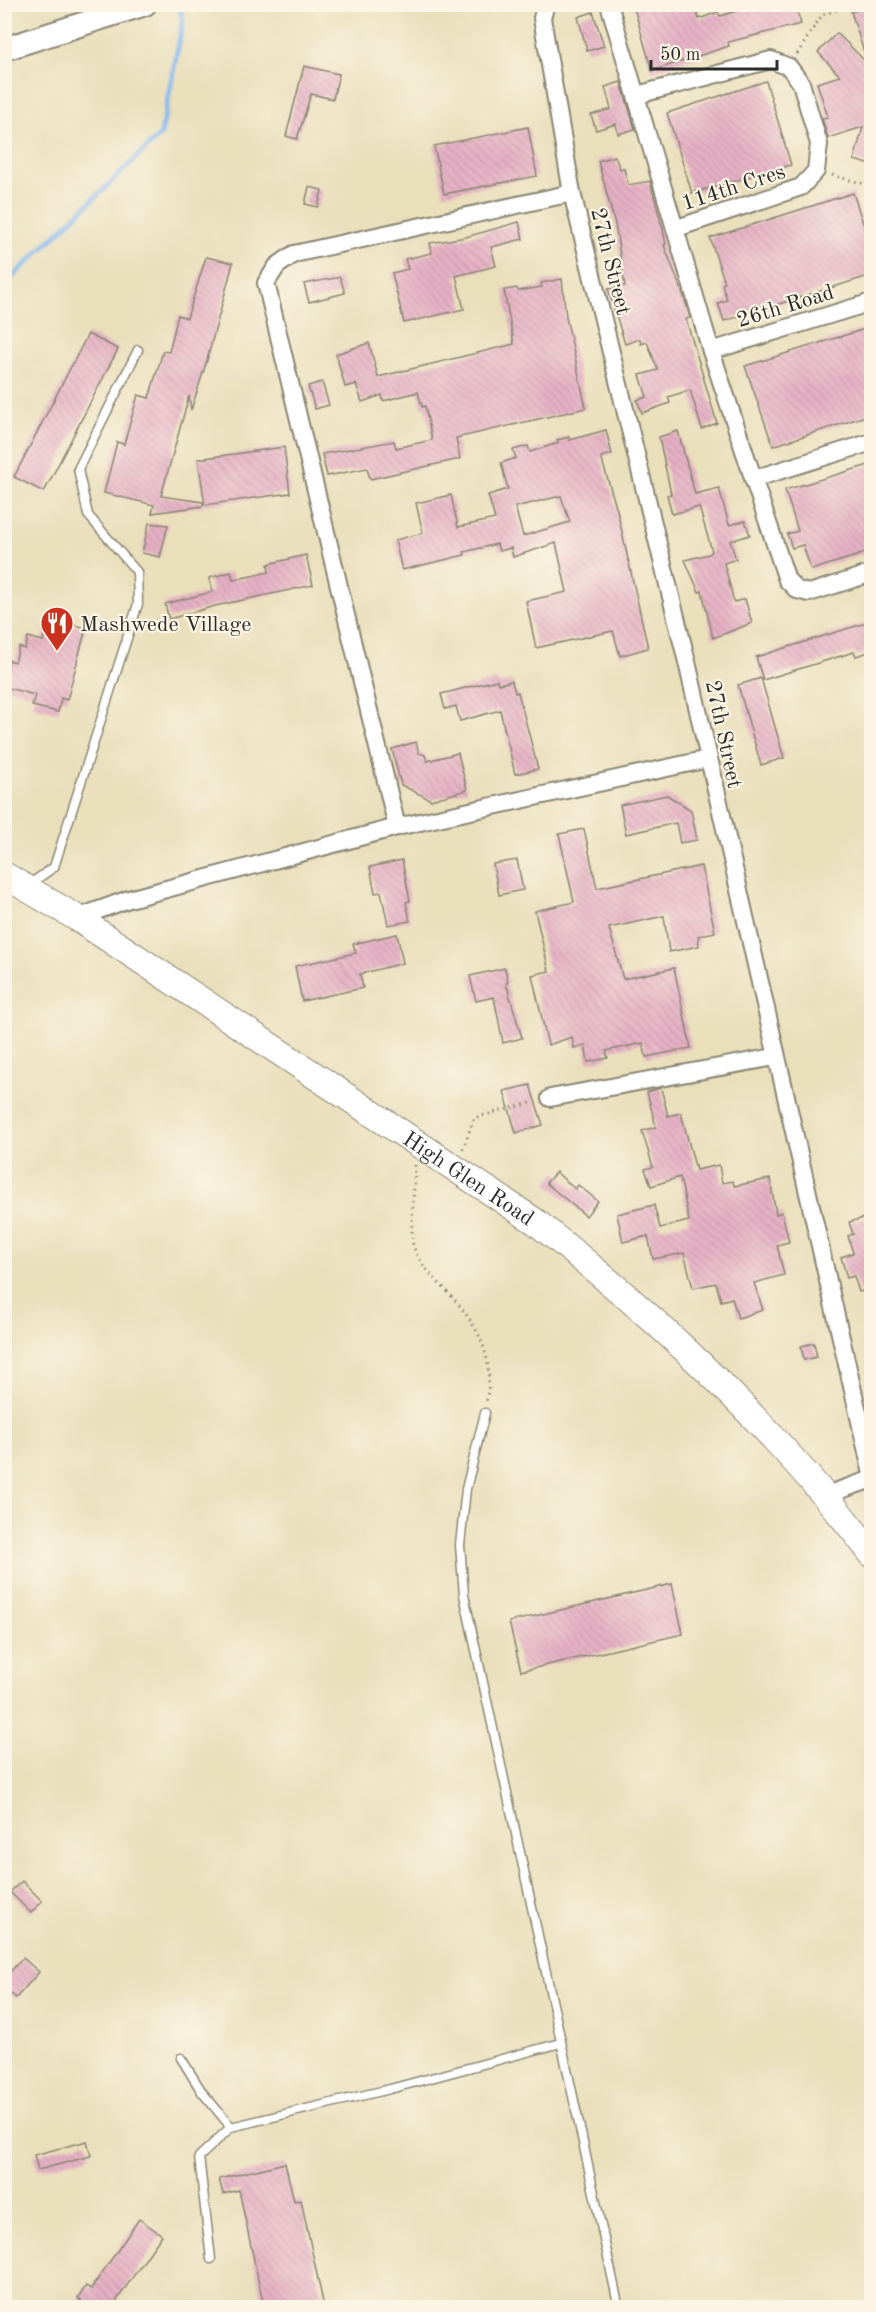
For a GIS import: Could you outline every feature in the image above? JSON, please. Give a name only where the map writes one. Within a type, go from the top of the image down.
[{"type":"main road","name":"High Glen Road","points":[[15,881],[77,918],[536,1222],[653,1317],[704,1364],[826,1495],[872,1554]]},
{"type":"street","points":[[4,49],[145,4]]},
{"type":"street","name":"27th Street","points":[[546,4],[542,18],[572,193],[708,759],[872,1474]]},
{"type":"street","points":[[609,4],[711,351],[787,580],[797,590],[809,593],[872,573]]},
{"type":"street","points":[[637,95],[771,60],[789,67]]},
{"type":"street","name":"114th Cres","points":[[676,228],[801,187],[816,171],[819,144],[801,83],[789,67]]},
{"type":"street","points":[[397,827],[266,283],[276,266],[294,254],[572,193]]},
{"type":"street","name":"26th Road","points":[[711,351],[872,302]]},
{"type":"street","points":[[753,479],[872,442]]},
{"type":"street","points":[[77,918],[129,899],[397,827],[708,759]]},
{"type":"street","points":[[550,1098],[775,1057]]},
{"type":"street","points":[[826,1495],[872,1479]]},
{"type":"lane","points":[[15,881],[54,867],[138,604],[137,572],[88,515],[78,469],[138,350]]},
{"type":"lane","points":[[484,1413],[466,1489],[460,1545],[464,1595],[619,2307]]},
{"type":"lane","points":[[211,2259],[199,2157],[231,2127],[390,2089],[561,2043]]},
{"type":"lane","points":[[181,2058],[202,2092],[231,2127]]},
{"type":"path","points":[[789,67],[822,15],[856,4]]},
{"type":"path","points":[[816,171],[872,186]]},
{"type":"path","points":[[456,1169],[474,1118],[550,1098]]},
{"type":"path","points":[[415,1143],[412,1245],[419,1261],[464,1310],[484,1344],[491,1380],[484,1413]]},
{"type":"building","points":[[633,4],[694,4],[699,19],[718,12],[720,16],[760,4],[795,4],[801,24],[728,42],[729,46],[652,71]]},
{"type":"building","points":[[872,6],[870,66],[872,165],[854,160],[863,127],[828,138],[822,118],[828,117],[817,83],[840,76],[818,52],[837,33],[868,64],[851,12]]},
{"type":"building","points":[[593,12],[604,46],[587,51],[578,17]]},
{"type":"building","points":[[304,66],[339,74],[333,99],[311,94],[297,139],[286,136]]},
{"type":"building","points":[[766,81],[791,165],[692,193],[667,113]]},
{"type":"building","points":[[621,82],[635,129],[618,134],[616,124],[596,130],[591,115],[611,109],[605,87]]},
{"type":"building","points":[[528,127],[537,176],[444,194],[434,146]]},
{"type":"building","points":[[615,156],[620,169],[624,168],[628,185],[650,181],[663,230],[666,244],[664,245],[684,297],[690,318],[686,319],[717,423],[702,429],[690,390],[668,397],[670,403],[642,413],[637,400],[647,397],[640,375],[658,370],[647,342],[641,344],[640,339],[625,344],[608,289],[625,286],[615,224],[598,161]]},
{"type":"building","points":[[309,187],[322,190],[318,207],[305,204]]},
{"type":"building","points":[[853,193],[872,250],[872,275],[724,321],[718,303],[727,300],[722,284],[725,283],[710,238]]},
{"type":"building","points":[[519,222],[523,239],[491,247],[496,266],[456,276],[464,309],[404,323],[392,273],[408,269],[405,259],[432,253],[430,243],[466,237]]},
{"type":"building","points":[[206,257],[233,263],[207,360],[191,410],[189,396],[161,496],[203,502],[203,506],[152,513],[154,505],[104,493],[117,442],[124,444],[138,395],[149,398],[163,351],[169,352],[178,315],[187,318]]},
{"type":"building","points":[[340,277],[345,293],[309,302],[304,284]]},
{"type":"building","points":[[562,279],[566,317],[586,408],[456,438],[460,459],[370,479],[367,468],[327,476],[322,454],[394,441],[396,448],[432,440],[425,406],[422,407],[418,392],[383,401],[382,395],[362,402],[356,384],[345,387],[336,354],[369,343],[378,377],[514,344],[504,290],[517,288],[518,291],[542,287],[541,283]]},
{"type":"building","points":[[865,329],[872,350],[872,414],[773,446],[745,366]]},
{"type":"building","points":[[88,334],[118,349],[44,492],[14,477]]},
{"type":"building","points":[[322,382],[329,405],[315,409],[308,386]]},
{"type":"building","points":[[606,430],[612,454],[601,457],[617,510],[648,648],[620,656],[613,631],[536,648],[526,601],[567,592],[556,543],[513,557],[511,548],[499,551],[497,544],[464,552],[465,555],[402,570],[395,540],[423,533],[416,503],[451,495],[458,527],[495,519],[488,495],[508,489],[501,463],[516,458],[513,450],[528,446],[530,452],[558,443],[557,440],[569,437],[570,440]],"holes":[[[561,496],[570,522],[523,536],[515,507]]]},
{"type":"building","points":[[678,431],[695,494],[719,488],[729,525],[745,521],[750,535],[730,541],[736,559],[724,563],[734,602],[745,599],[752,623],[713,638],[702,591],[699,592],[685,560],[709,554],[712,551],[699,507],[672,514],[667,495],[671,494],[659,437]]},
{"type":"building","points":[[284,447],[290,493],[205,505],[198,459]]},
{"type":"building","points":[[872,464],[872,551],[811,570],[803,545],[792,548],[787,534],[798,531],[785,490]]},
{"type":"building","points":[[149,523],[168,525],[160,557],[142,553]]},
{"type":"building","points":[[306,555],[313,585],[215,606],[169,619],[165,604],[212,592],[209,578],[231,572],[233,580],[269,572],[268,564]]},
{"type":"building","points":[[48,618],[86,628],[67,700],[61,698],[58,712],[32,706],[35,695],[4,687],[9,660],[15,662],[19,647],[25,649],[28,637],[43,641]]},
{"type":"building","points":[[872,621],[872,651],[856,656],[854,652],[763,680],[756,657]]},
{"type":"building","points":[[761,678],[784,758],[761,765],[738,685]]},
{"type":"building","points":[[497,680],[498,684],[512,681],[515,693],[518,692],[538,769],[515,774],[500,710],[460,721],[456,706],[445,709],[441,694]]},
{"type":"building","points":[[416,742],[419,753],[425,755],[427,761],[458,753],[467,790],[431,800],[401,785],[392,749]]},
{"type":"building","points":[[667,795],[691,810],[697,840],[680,843],[676,823],[626,834],[620,805]]},
{"type":"building","points":[[584,829],[597,888],[701,866],[715,932],[698,936],[699,946],[669,952],[664,916],[609,928],[623,979],[674,968],[691,1048],[646,1057],[643,1043],[606,1051],[608,1058],[588,1062],[585,1045],[574,1048],[572,1037],[548,1045],[532,975],[549,971],[535,911],[574,902],[559,834]]},
{"type":"building","points":[[402,860],[410,901],[406,902],[410,921],[388,925],[381,892],[375,893],[370,867]]},
{"type":"building","points":[[517,860],[523,890],[499,895],[493,864]]},
{"type":"building","points":[[397,934],[403,963],[360,974],[363,988],[302,1001],[295,966],[356,953],[353,944]]},
{"type":"building","points":[[505,968],[508,982],[506,983],[522,1038],[503,1043],[494,997],[476,1001],[470,976]]},
{"type":"building","points":[[530,1085],[543,1125],[516,1133],[504,1091]]},
{"type":"building","points":[[661,1088],[668,1116],[681,1113],[696,1170],[719,1165],[722,1183],[733,1181],[734,1186],[770,1179],[776,1214],[782,1212],[789,1242],[777,1245],[784,1275],[754,1283],[763,1310],[738,1318],[732,1298],[721,1301],[716,1283],[693,1288],[684,1253],[653,1259],[648,1236],[623,1242],[617,1214],[654,1205],[660,1228],[689,1221],[680,1177],[651,1186],[645,1169],[653,1167],[642,1131],[656,1127],[647,1092]]},
{"type":"building","points":[[556,1172],[575,1189],[578,1185],[598,1201],[586,1216],[546,1183]]},
{"type":"building","points":[[868,1217],[872,1227],[872,1288],[859,1292],[854,1276],[847,1278],[841,1257],[853,1253],[848,1236],[853,1234],[849,1222]]},
{"type":"building","points":[[814,1343],[817,1357],[804,1360],[801,1346]]},
{"type":"building","points":[[672,1584],[683,1634],[521,1671],[509,1622]]},
{"type":"building","points":[[22,1881],[42,1901],[31,1913],[10,1892]]},
{"type":"building","points":[[23,1958],[39,1972],[16,1998],[4,1988],[4,1978]]},
{"type":"building","points":[[87,2141],[91,2156],[38,2170],[34,2155]]},
{"type":"building","points":[[285,2163],[294,2201],[301,2200],[324,2307],[264,2307],[239,2190],[223,2194],[219,2179]]},
{"type":"building","points":[[139,2219],[162,2235],[112,2307],[76,2307],[81,2300],[78,2298],[86,2286],[91,2289]]},
{"type":"waterway","points":[[4,285],[161,134],[183,21],[179,4]]},
{"type":"place","name":"Mashwede Village","points":[[57,652]]}]
